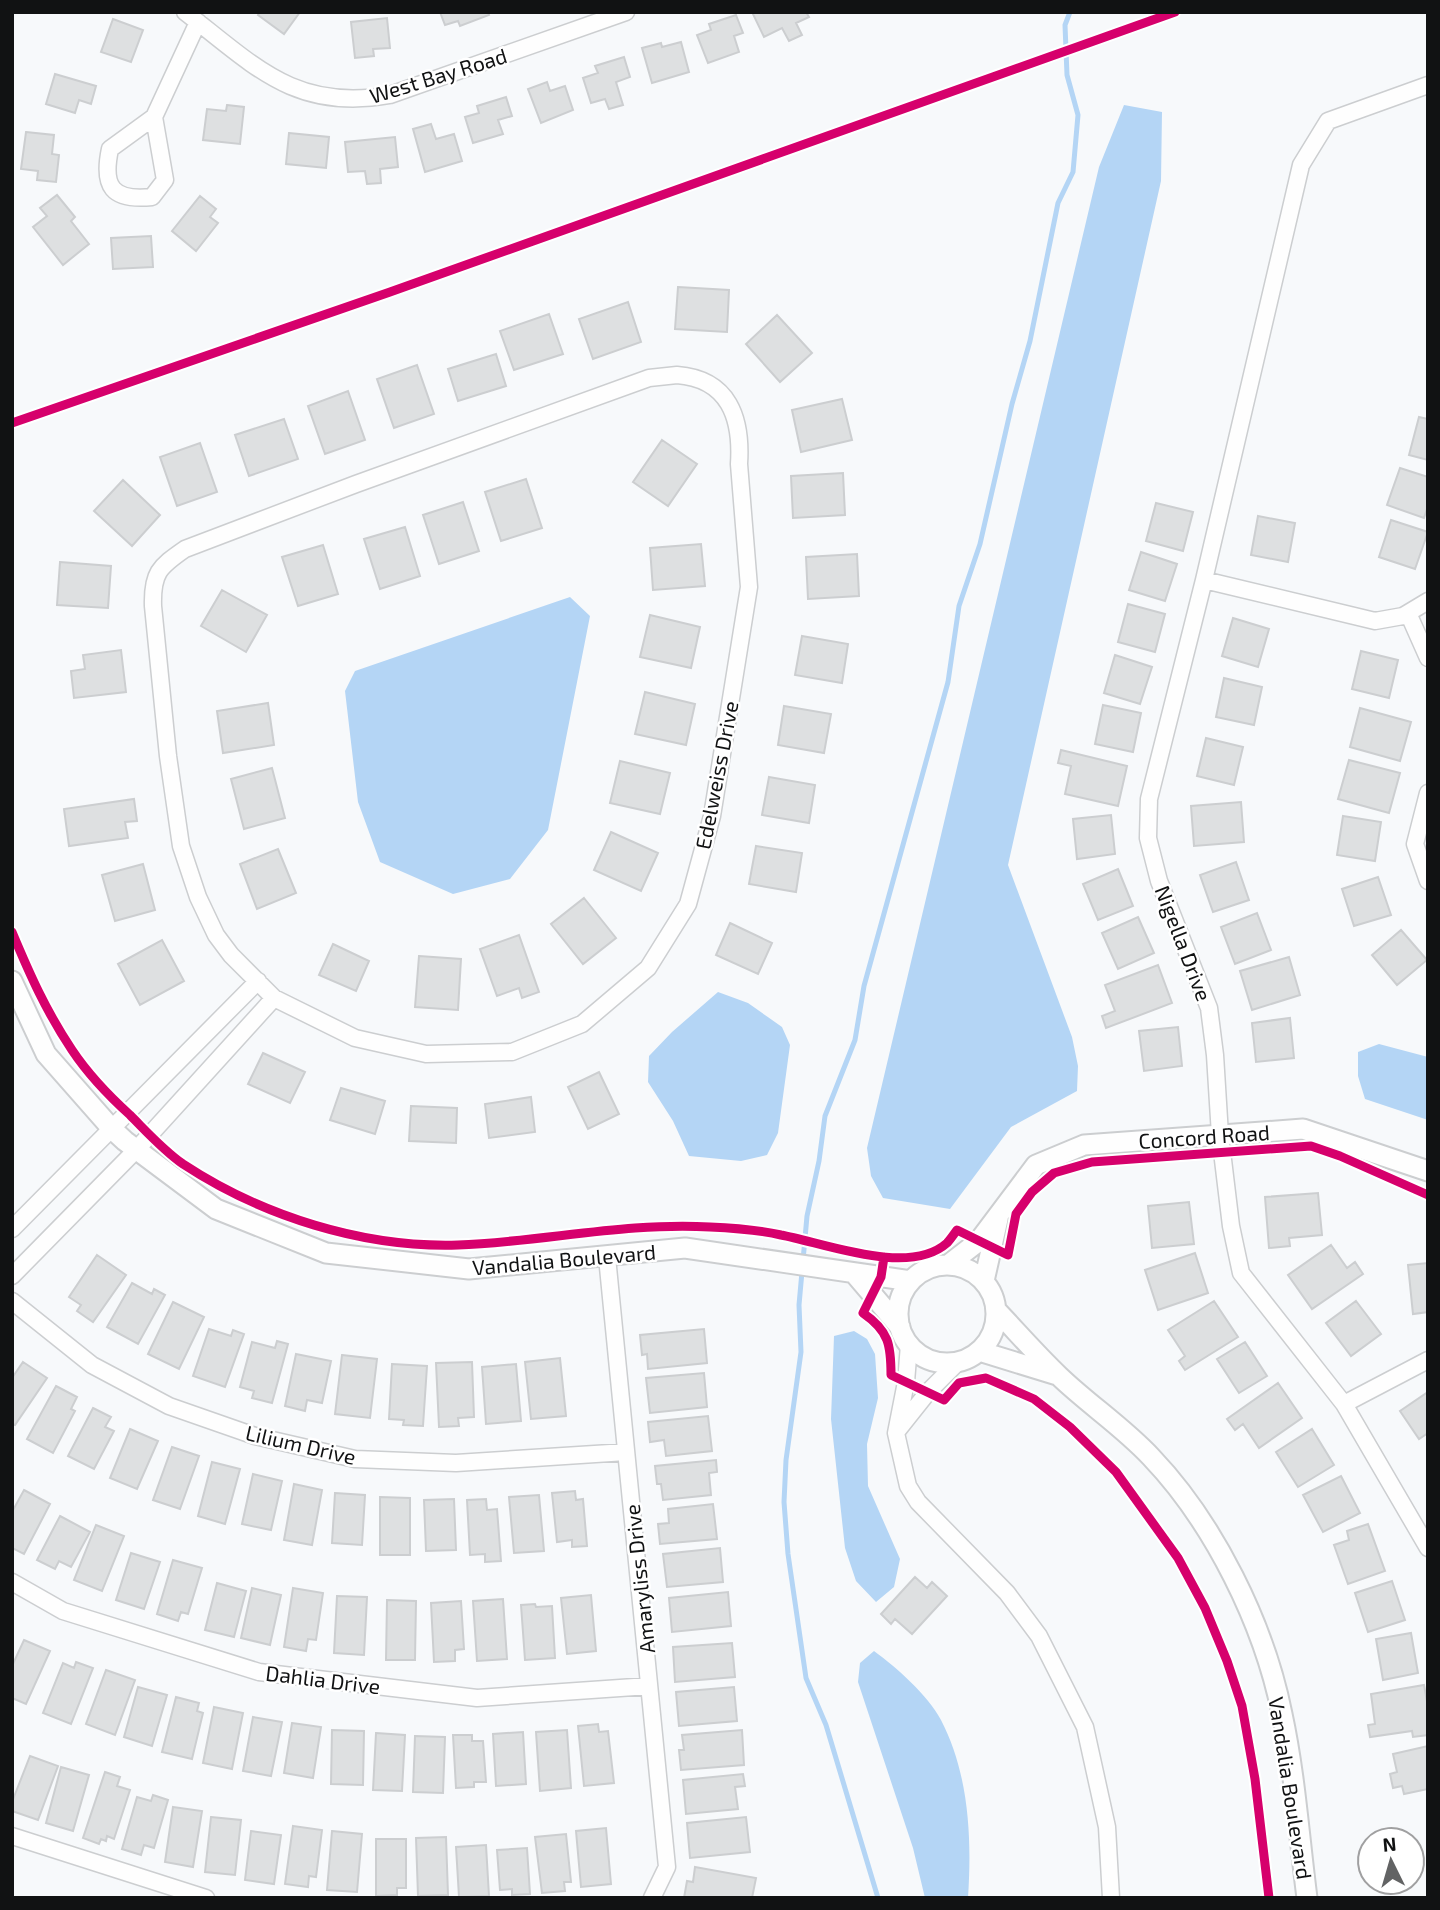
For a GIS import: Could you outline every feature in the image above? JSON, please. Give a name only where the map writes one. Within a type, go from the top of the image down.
[{"type":"street","name":"West Bay Road","points":[[192,17],[263,71],[286,85],[337,99],[364,99],[390,95],[626,12]]},
{"type":"street","points":[[155,117],[110,149],[106,170],[110,184],[121,196],[137,199],[152,197],[165,180],[155,117],[192,17]]},
{"type":"street","name":"Nigella Drive","points":[[1428,85],[1328,121],[1301,165],[1204,580],[1149,799],[1149,838],[1159,881],[1209,1009],[1231,1226],[1241,1273],[1344,1404],[1428,1548]]},
{"type":"street","name":"Edelweiss Drive","points":[[697,376],[721,393],[734,412],[737,431],[750,587],[712,816],[688,904],[648,968],[582,1024],[512,1052],[426,1055],[355,1038],[274,998],[258,981],[231,955],[216,935],[198,897],[181,846],[167,756],[153,606],[152,586],[164,564],[186,549],[649,378],[697,376]]},
{"type":"street","points":[[1204,580],[1375,621],[1403,616],[1428,601]]},
{"type":"street","points":[[1408,613],[1428,659]]},
{"type":"street","points":[[1428,793],[1415,844],[1428,881]]},
{"type":"street","name":"Vandalia Boulevard","points":[[12,981],[46,1054],[112,1129],[136,1150],[216,1209],[326,1253],[469,1269],[685,1248],[911,1281]]},
{"type":"street","points":[[12,1229],[258,981]]},
{"type":"street","points":[[12,1276],[136,1150],[274,998]]},
{"type":"street","name":"Concord Road","points":[[947,1265],[979,1241],[1036,1165],[1084,1145],[1303,1129],[1428,1171]]},
{"type":"street","name":"Concord Road","points":[[984,1281],[1000,1212]]},
{"type":"street","name":"Amaryliss Drive","points":[[607,1257],[667,1867],[652,1898]]},
{"type":"street","points":[[896,1433],[928,1392],[958,1362],[979,1351],[989,1340],[995,1326],[993,1295],[984,1281],[961,1266],[934,1266],[911,1281],[902,1295],[898,1311],[900,1327]]},
{"type":"street","points":[[853,1273],[900,1327],[909,1345],[919,1354],[945,1363],[958,1362]]},
{"type":"street","name":"Lilium Drive","points":[[12,1301],[92,1365],[169,1406],[255,1436],[355,1459],[456,1463],[626,1452]]},
{"type":"street","name":"Vandalia Boulevard","points":[[996,1311],[1058,1376],[1151,1457],[1205,1526],[1237,1585],[1265,1651],[1282,1712],[1295,1787],[1307,1898]]},
{"type":"street","points":[[909,1345],[906,1382],[896,1433],[908,1486],[918,1503],[975,1558],[1039,1636],[1085,1727],[1107,1827],[1111,1898]]},
{"type":"street","name":"Vandalia Boulevard","points":[[979,1351],[1058,1376]]},
{"type":"street","points":[[1344,1404],[1428,1360]]},
{"type":"street","name":"Dahlia Drive","points":[[12,1581],[63,1611],[259,1672],[477,1698],[649,1686]]},
{"type":"street","points":[[12,1836],[206,1898]]},
{"type":"water","points":[[1124,105],[1162,112],[1161,181],[1008,865],[1072,1037],[1078,1066],[1077,1091],[1011,1127],[950,1209],[883,1198],[871,1176],[867,1148],[1099,167]]},
{"type":"water","points":[[570,597],[590,616],[548,830],[510,879],[453,894],[380,862],[358,802],[345,691],[355,671]]},
{"type":"water","points":[[718,992],[748,1003],[782,1027],[790,1045],[778,1133],[767,1155],[741,1161],[689,1156],[673,1121],[648,1082],[649,1056]]},
{"type":"water","points":[[1379,1044],[1428,1057],[1428,1120],[1365,1099],[1358,1076],[1358,1052]]},
{"type":"water","points":[[854,1331],[867,1339],[875,1354],[878,1398],[867,1444],[868,1486],[900,1559],[894,1587],[876,1602],[856,1581],[845,1548],[831,1419],[834,1336]]},
{"type":"water","points":[[874,1651],[901,1673],[928,1701],[941,1720],[958,1762],[969,1830],[968,1898],[925,1898],[913,1848],[858,1682],[860,1663]]},
{"type":"building","points":[[260,12],[300,12],[284,34],[258,15]]},
{"type":"building","points":[[440,12],[488,12],[489,15],[460,26],[458,21],[445,25]]},
{"type":"building","points":[[752,12],[806,12],[809,17],[796,23],[802,35],[789,41],[782,28],[764,37]]},
{"type":"building","points":[[736,15],[743,33],[734,36],[739,52],[708,63],[697,35],[711,30],[709,24]]},
{"type":"building","points":[[387,18],[390,48],[373,49],[374,56],[355,58],[351,22]]},
{"type":"building","points":[[113,19],[143,30],[131,62],[101,52]]},
{"type":"building","points":[[681,42],[689,72],[652,83],[642,48]]},
{"type":"building","points":[[624,57],[630,77],[616,82],[623,105],[609,109],[605,99],[591,103],[583,78],[598,73],[595,66]]},
{"type":"building","points":[[55,74],[96,86],[91,104],[79,100],[75,113],[46,104]]},
{"type":"building","points":[[547,82],[550,91],[565,86],[573,110],[541,123],[528,89]]},
{"type":"building","points":[[506,97],[512,116],[498,120],[503,134],[473,143],[465,117],[479,113],[477,106]]},
{"type":"building","points":[[227,105],[244,107],[240,144],[203,140],[207,109],[226,111]]},
{"type":"building","points":[[431,124],[436,139],[454,134],[462,161],[425,172],[413,129]]},
{"type":"building","points":[[26,132],[54,135],[52,154],[59,155],[56,182],[37,180],[38,171],[21,169]]},
{"type":"building","points":[[289,133],[329,137],[326,168],[286,164]]},
{"type":"building","points":[[395,137],[398,167],[380,169],[381,183],[367,184],[365,171],[348,172],[345,142]]},
{"type":"building","points":[[57,195],[75,217],[71,221],[89,244],[63,265],[33,227],[47,216],[40,208]]},
{"type":"building","points":[[200,196],[216,209],[210,217],[218,223],[196,251],[172,231]]},
{"type":"building","points":[[151,236],[153,267],[113,269],[111,238]]},
{"type":"building","points":[[678,287],[729,290],[727,332],[675,329]]},
{"type":"building","points":[[628,302],[641,342],[593,359],[579,319]]},
{"type":"building","points":[[549,314],[563,354],[514,370],[500,331]]},
{"type":"building","points":[[777,315],[812,353],[780,382],[746,344]]},
{"type":"building","points":[[496,354],[506,386],[458,401],[448,369]]},
{"type":"building","points":[[417,365],[434,414],[394,428],[377,379]]},
{"type":"building","points":[[348,391],[365,440],[325,454],[308,406]]},
{"type":"building","points":[[842,399],[852,440],[801,452],[792,410]]},
{"type":"building","points":[[1419,417],[1428,419],[1428,460],[1409,455]]},
{"type":"building","points":[[284,419],[298,459],[249,476],[235,435]]},
{"type":"building","points":[[662,440],[697,464],[668,506],[633,482]]},
{"type":"building","points":[[200,443],[217,492],[177,506],[160,457]]},
{"type":"building","points":[[1400,468],[1428,477],[1428,506],[1424,518],[1387,505]]},
{"type":"building","points":[[843,473],[845,515],[793,518],[791,476]]},
{"type":"building","points":[[526,479],[542,528],[501,541],[485,492]]},
{"type":"building","points":[[123,480],[160,515],[132,546],[94,511]]},
{"type":"building","points":[[463,502],[479,551],[439,564],[423,515]]},
{"type":"building","points":[[1156,503],[1193,512],[1183,551],[1146,541]]},
{"type":"building","points":[[1258,516],[1295,523],[1288,562],[1251,555]]},
{"type":"building","points":[[1391,520],[1428,532],[1415,569],[1379,557]]},
{"type":"building","points":[[405,527],[420,576],[380,589],[364,539]]},
{"type":"building","points":[[701,544],[705,586],[653,590],[650,548]]},
{"type":"building","points":[[323,545],[338,594],[298,606],[282,557]]},
{"type":"building","points":[[1141,552],[1177,564],[1165,601],[1129,590]]},
{"type":"building","points":[[857,554],[859,596],[808,599],[806,557]]},
{"type":"building","points":[[60,562],[111,566],[108,608],[57,605]]},
{"type":"building","points":[[222,590],[267,615],[246,652],[201,626]]},
{"type":"building","points":[[1128,604],[1165,614],[1155,652],[1118,642]]},
{"type":"building","points":[[650,615],[700,627],[691,668],[640,657]]},
{"type":"building","points":[[1233,618],[1269,629],[1258,667],[1222,656]]},
{"type":"building","points":[[802,636],[848,644],[842,683],[795,675]]},
{"type":"building","points":[[121,650],[126,692],[74,698],[71,671],[85,669],[83,655]]},
{"type":"building","points":[[1361,651],[1398,660],[1389,698],[1352,689]]},
{"type":"building","points":[[1115,655],[1152,667],[1140,704],[1104,693]]},
{"type":"building","points":[[1224,678],[1262,687],[1254,725],[1216,717]]},
{"type":"building","points":[[645,692],[695,704],[686,745],[635,734]]},
{"type":"building","points":[[268,703],[274,745],[223,753],[217,711]]},
{"type":"building","points":[[1103,705],[1141,713],[1133,752],[1095,744]]},
{"type":"building","points":[[784,706],[831,714],[824,753],[778,745]]},
{"type":"building","points":[[1360,708],[1411,722],[1400,761],[1350,747]]},
{"type":"building","points":[[1206,738],[1243,747],[1234,785],[1197,776]]},
{"type":"building","points":[[1061,750],[1127,766],[1118,806],[1065,794],[1071,766],[1058,763]]},
{"type":"building","points":[[1349,760],[1400,773],[1389,813],[1338,799]]},
{"type":"building","points":[[620,761],[670,773],[660,814],[610,803]]},
{"type":"building","points":[[272,768],[285,818],[244,829],[231,779]]},
{"type":"building","points":[[769,777],[815,785],[809,823],[762,815]]},
{"type":"building","points":[[134,799],[137,821],[125,822],[128,838],[69,846],[64,809]]},
{"type":"building","points":[[1241,802],[1244,842],[1194,846],[1191,806]]},
{"type":"building","points":[[1111,815],[1115,854],[1077,859],[1073,819]]},
{"type":"building","points":[[1343,816],[1381,822],[1375,861],[1337,855]]},
{"type":"building","points":[[611,832],[658,853],[641,891],[594,870]]},
{"type":"building","points":[[756,846],[802,853],[796,892],[749,884]]},
{"type":"building","points":[[278,849],[296,893],[257,909],[240,864]]},
{"type":"building","points":[[1236,862],[1249,900],[1213,912],[1200,875]]},
{"type":"building","points":[[143,864],[155,910],[115,921],[102,875]]},
{"type":"building","points":[[1118,869],[1133,906],[1098,920],[1083,884]]},
{"type":"building","points":[[1378,877],[1391,915],[1354,926],[1342,889]]},
{"type":"building","points":[[584,898],[616,938],[583,964],[551,924]]},
{"type":"building","points":[[1257,913],[1271,950],[1235,964],[1221,927]]},
{"type":"building","points":[[1138,917],[1154,953],[1118,969],[1102,933]]},
{"type":"building","points":[[730,923],[772,943],[758,974],[716,955]]},
{"type":"building","points":[[1401,930],[1427,960],[1397,985],[1372,955]]},
{"type":"building","points":[[519,935],[539,992],[522,998],[519,988],[497,996],[480,949]]},
{"type":"building","points":[[162,940],[184,981],[140,1005],[118,964]]},
{"type":"building","points":[[333,944],[369,961],[356,991],[319,975]]},
{"type":"building","points":[[419,956],[461,959],[458,1010],[415,1007]]},
{"type":"building","points":[[1289,957],[1300,995],[1252,1010],[1240,971]]},
{"type":"building","points":[[1158,965],[1172,1003],[1106,1028],[1102,1016],[1115,1011],[1105,985]]},
{"type":"building","points":[[1290,1018],[1294,1058],[1256,1062],[1252,1023]]},
{"type":"building","points":[[1178,1027],[1182,1066],[1144,1071],[1139,1031]]},
{"type":"building","points":[[263,1053],[305,1072],[290,1103],[248,1084]]},
{"type":"building","points":[[599,1072],[619,1114],[588,1129],[568,1087]]},
{"type":"building","points":[[341,1088],[385,1101],[375,1134],[330,1120]]},
{"type":"building","points":[[531,1097],[535,1132],[489,1138],[485,1104]]},
{"type":"building","points":[[411,1106],[457,1108],[456,1143],[409,1141]]},
{"type":"building","points":[[1318,1193],[1322,1235],[1289,1238],[1290,1246],[1269,1248],[1265,1197]]},
{"type":"building","points":[[1189,1202],[1194,1244],[1152,1248],[1148,1206]]},
{"type":"building","points":[[1331,1245],[1347,1268],[1355,1262],[1363,1274],[1312,1309],[1288,1275]]},
{"type":"building","points":[[1195,1253],[1208,1293],[1158,1310],[1145,1270]]},
{"type":"building","points":[[97,1255],[126,1275],[93,1322],[77,1311],[81,1305],[69,1297]]},
{"type":"building","points":[[1428,1263],[1428,1312],[1413,1314],[1408,1265]]},
{"type":"building","points":[[132,1283],[152,1294],[154,1289],[165,1295],[138,1344],[107,1327]]},
{"type":"building","points":[[1214,1301],[1238,1337],[1185,1370],[1179,1361],[1185,1356],[1168,1330]]},
{"type":"building","points":[[1356,1301],[1381,1334],[1351,1356],[1326,1323]]},
{"type":"building","points":[[173,1302],[204,1317],[179,1369],[148,1354]]},
{"type":"building","points":[[209,1329],[231,1336],[233,1330],[244,1334],[225,1387],[193,1376]]},
{"type":"building","points":[[704,1329],[707,1363],[648,1369],[647,1354],[642,1355],[640,1335]]},
{"type":"building","points":[[277,1341],[288,1344],[272,1403],[252,1398],[254,1391],[240,1387],[252,1342],[275,1348]]},
{"type":"building","points":[[1245,1342],[1267,1376],[1239,1393],[1217,1359]]},
{"type":"building","points":[[296,1354],[331,1361],[322,1403],[307,1400],[305,1411],[285,1406]]},
{"type":"building","points":[[342,1355],[377,1359],[370,1418],[335,1414]]},
{"type":"building","points":[[560,1358],[566,1416],[531,1419],[525,1362]]},
{"type":"building","points":[[23,1362],[47,1378],[15,1425],[12,1424],[12,1378]]},
{"type":"building","points":[[472,1362],[474,1417],[458,1418],[459,1426],[439,1427],[436,1363]]},
{"type":"building","points":[[392,1364],[427,1366],[423,1426],[403,1425],[404,1420],[389,1419]]},
{"type":"building","points":[[516,1364],[521,1421],[486,1424],[482,1367]]},
{"type":"building","points":[[704,1373],[707,1407],[650,1413],[646,1378]]},
{"type":"building","points":[[1278,1383],[1302,1418],[1259,1448],[1243,1424],[1235,1430],[1227,1419]]},
{"type":"building","points":[[56,1386],[77,1397],[71,1409],[75,1411],[53,1453],[27,1439]]},
{"type":"building","points":[[1428,1392],[1428,1433],[1419,1439],[1400,1411]]},
{"type":"building","points":[[93,1408],[111,1417],[105,1427],[114,1431],[94,1469],[68,1456]]},
{"type":"building","points":[[708,1416],[712,1451],[666,1456],[664,1440],[650,1442],[648,1422]]},
{"type":"building","points":[[130,1429],[158,1441],[137,1489],[110,1478]]},
{"type":"building","points":[[1312,1429],[1334,1465],[1298,1487],[1276,1452]]},
{"type":"building","points":[[172,1447],[199,1456],[180,1509],[153,1500]]},
{"type":"building","points":[[716,1460],[717,1472],[709,1473],[711,1495],[663,1500],[661,1484],[657,1484],[655,1466]]},
{"type":"building","points":[[212,1462],[240,1469],[225,1524],[198,1516]]},
{"type":"building","points":[[253,1474],[282,1481],[271,1530],[242,1524]]},
{"type":"building","points":[[1341,1476],[1360,1513],[1323,1532],[1303,1495]]},
{"type":"building","points":[[294,1484],[322,1490],[312,1545],[284,1540]]},
{"type":"building","points":[[24,1490],[50,1504],[24,1554],[12,1548],[12,1512]]},
{"type":"building","points":[[575,1491],[576,1500],[583,1499],[587,1546],[572,1547],[572,1540],[557,1542],[552,1493]]},
{"type":"building","points":[[335,1493],[365,1495],[362,1545],[332,1543]]},
{"type":"building","points":[[539,1495],[544,1551],[514,1553],[509,1497]]},
{"type":"building","points":[[380,1497],[410,1498],[410,1555],[380,1555]]},
{"type":"building","points":[[454,1499],[456,1550],[426,1551],[424,1500]]},
{"type":"building","points":[[486,1499],[487,1510],[497,1509],[501,1561],[485,1562],[485,1554],[470,1555],[467,1500]]},
{"type":"building","points":[[713,1504],[717,1539],[660,1544],[658,1524],[669,1523],[668,1509]]},
{"type":"building","points":[[60,1516],[90,1532],[71,1567],[59,1561],[55,1569],[37,1560]]},
{"type":"building","points":[[1368,1524],[1385,1571],[1348,1584],[1334,1545],[1349,1540],[1347,1531]]},
{"type":"building","points":[[96,1525],[124,1536],[102,1591],[74,1580]]},
{"type":"building","points":[[720,1548],[723,1582],[667,1587],[663,1554]]},
{"type":"building","points":[[131,1553],[160,1562],[144,1609],[116,1600]]},
{"type":"building","points":[[173,1560],[202,1568],[188,1614],[181,1612],[178,1621],[157,1614]]},
{"type":"building","points":[[915,1577],[927,1588],[932,1582],[947,1596],[912,1634],[895,1619],[891,1624],[881,1614]]},
{"type":"building","points":[[1392,1581],[1405,1620],[1368,1632],[1355,1593]]},
{"type":"building","points":[[217,1583],[246,1591],[234,1637],[205,1630]]},
{"type":"building","points":[[252,1588],[281,1595],[270,1645],[241,1638]]},
{"type":"building","points":[[293,1588],[323,1593],[316,1640],[308,1639],[306,1651],[284,1647]]},
{"type":"building","points":[[728,1592],[731,1626],[672,1632],[669,1598]]},
{"type":"building","points":[[591,1595],[596,1651],[567,1654],[561,1598]]},
{"type":"building","points":[[337,1596],[367,1597],[364,1655],[334,1653]]},
{"type":"building","points":[[503,1599],[507,1659],[477,1661],[473,1601]]},
{"type":"building","points":[[387,1600],[416,1601],[415,1660],[386,1660]]},
{"type":"building","points":[[461,1601],[464,1649],[455,1650],[455,1661],[434,1662],[431,1603]]},
{"type":"building","points":[[535,1604],[536,1607],[552,1606],[555,1658],[525,1660],[521,1605]]},
{"type":"building","points":[[1411,1633],[1418,1673],[1383,1680],[1376,1639]]},
{"type":"building","points":[[24,1640],[50,1651],[26,1704],[12,1698],[12,1666]]},
{"type":"building","points":[[732,1643],[735,1677],[675,1682],[673,1647]]},
{"type":"building","points":[[76,1662],[93,1668],[71,1724],[43,1713],[63,1663],[74,1668]]},
{"type":"building","points":[[106,1670],[135,1680],[115,1735],[86,1724]]},
{"type":"building","points":[[1424,1685],[1428,1707],[1428,1735],[1413,1737],[1412,1731],[1370,1737],[1368,1725],[1375,1724],[1371,1694]]},
{"type":"building","points":[[138,1687],[167,1695],[152,1746],[124,1737]]},
{"type":"building","points":[[734,1687],[737,1721],[679,1726],[676,1692]]},
{"type":"building","points":[[176,1697],[199,1703],[197,1711],[203,1713],[192,1759],[162,1752]]},
{"type":"building","points":[[214,1707],[243,1713],[232,1769],[203,1763]]},
{"type":"building","points":[[253,1717],[282,1722],[271,1776],[243,1771]]},
{"type":"building","points":[[292,1723],[321,1727],[313,1778],[284,1773]]},
{"type":"building","points":[[598,1724],[599,1732],[608,1731],[614,1783],[584,1786],[578,1726]]},
{"type":"building","points":[[332,1730],[364,1731],[363,1785],[331,1784]]},
{"type":"building","points":[[567,1730],[571,1788],[540,1791],[536,1732]]},
{"type":"building","points":[[742,1730],[744,1765],[681,1770],[679,1750],[684,1750],[682,1735]]},
{"type":"building","points":[[523,1732],[526,1784],[496,1786],[493,1734]]},
{"type":"building","points":[[376,1733],[405,1735],[402,1791],[373,1790]]},
{"type":"building","points":[[453,1735],[472,1735],[472,1741],[483,1741],[486,1782],[474,1782],[474,1787],[456,1788]]},
{"type":"building","points":[[415,1736],[445,1737],[443,1793],[413,1792]]},
{"type":"building","points":[[1428,1746],[1428,1789],[1404,1794],[1402,1786],[1393,1788],[1390,1774],[1397,1772],[1393,1754]]},
{"type":"building","points":[[30,1756],[58,1766],[38,1820],[12,1811],[12,1802]]},
{"type":"building","points":[[61,1767],[89,1775],[73,1831],[46,1823]]},
{"type":"building","points":[[105,1772],[120,1777],[117,1786],[130,1790],[114,1839],[107,1836],[106,1841],[101,1839],[99,1844],[83,1838]]},
{"type":"building","points":[[743,1774],[745,1786],[735,1787],[738,1809],[686,1814],[683,1780]]},
{"type":"building","points":[[153,1795],[168,1800],[154,1848],[144,1845],[141,1855],[122,1849],[137,1797],[151,1801]]},
{"type":"building","points":[[173,1807],[202,1811],[193,1867],[165,1862]]},
{"type":"building","points":[[211,1817],[241,1820],[235,1875],[205,1872]]},
{"type":"building","points":[[746,1817],[750,1852],[690,1858],[687,1823]]},
{"type":"building","points":[[293,1826],[322,1830],[316,1877],[309,1876],[308,1887],[285,1884]]},
{"type":"building","points":[[606,1828],[611,1884],[581,1887],[576,1831]]},
{"type":"building","points":[[251,1831],[281,1835],[274,1884],[245,1880]]},
{"type":"building","points":[[332,1831],[362,1834],[357,1892],[327,1890]]},
{"type":"building","points":[[566,1834],[571,1882],[564,1882],[565,1891],[542,1893],[535,1837]]},
{"type":"building","points":[[446,1837],[448,1895],[418,1896],[416,1838]]},
{"type":"building","points":[[376,1839],[406,1839],[406,1888],[397,1888],[397,1895],[376,1896]]},
{"type":"building","points":[[486,1845],[489,1896],[459,1897],[456,1847]]},
{"type":"building","points":[[527,1848],[530,1894],[512,1895],[512,1889],[500,1890],[497,1850]]},
{"type":"building","points":[[695,1867],[756,1878],[752,1898],[684,1898],[687,1881],[693,1882]]},
{"type":"waterway","points":[[878,1898],[826,1725],[806,1678],[788,1554],[784,1502],[786,1460],[801,1352],[799,1305],[807,1216],[825,1116],[855,1040],[864,986],[948,682],[959,606],[980,544],[1012,404],[1030,341],[1058,203],[1073,172],[1078,115],[1067,75],[1065,25],[1070,12]]},
{"type":"cycle path","points":[[12,423],[390,292],[1175,12]]},
{"type":"cycle path","points":[[12,932],[39,992],[72,1050],[99,1084],[162,1147],[183,1164],[246,1199],[314,1225],[386,1241],[458,1245],[647,1227],[710,1227],[764,1232],[889,1258],[931,1253],[947,1243],[957,1230],[1008,1255],[1016,1214],[1032,1192],[1054,1173],[1092,1162],[1311,1146],[1428,1195]]},
{"type":"cycle path","points":[[884,1257],[881,1277],[863,1313],[878,1326],[887,1340],[891,1375],[944,1400],[959,1383],[986,1378],[1034,1399],[1070,1427],[1116,1472],[1178,1558],[1205,1608],[1242,1706],[1255,1779],[1269,1898]]}]
